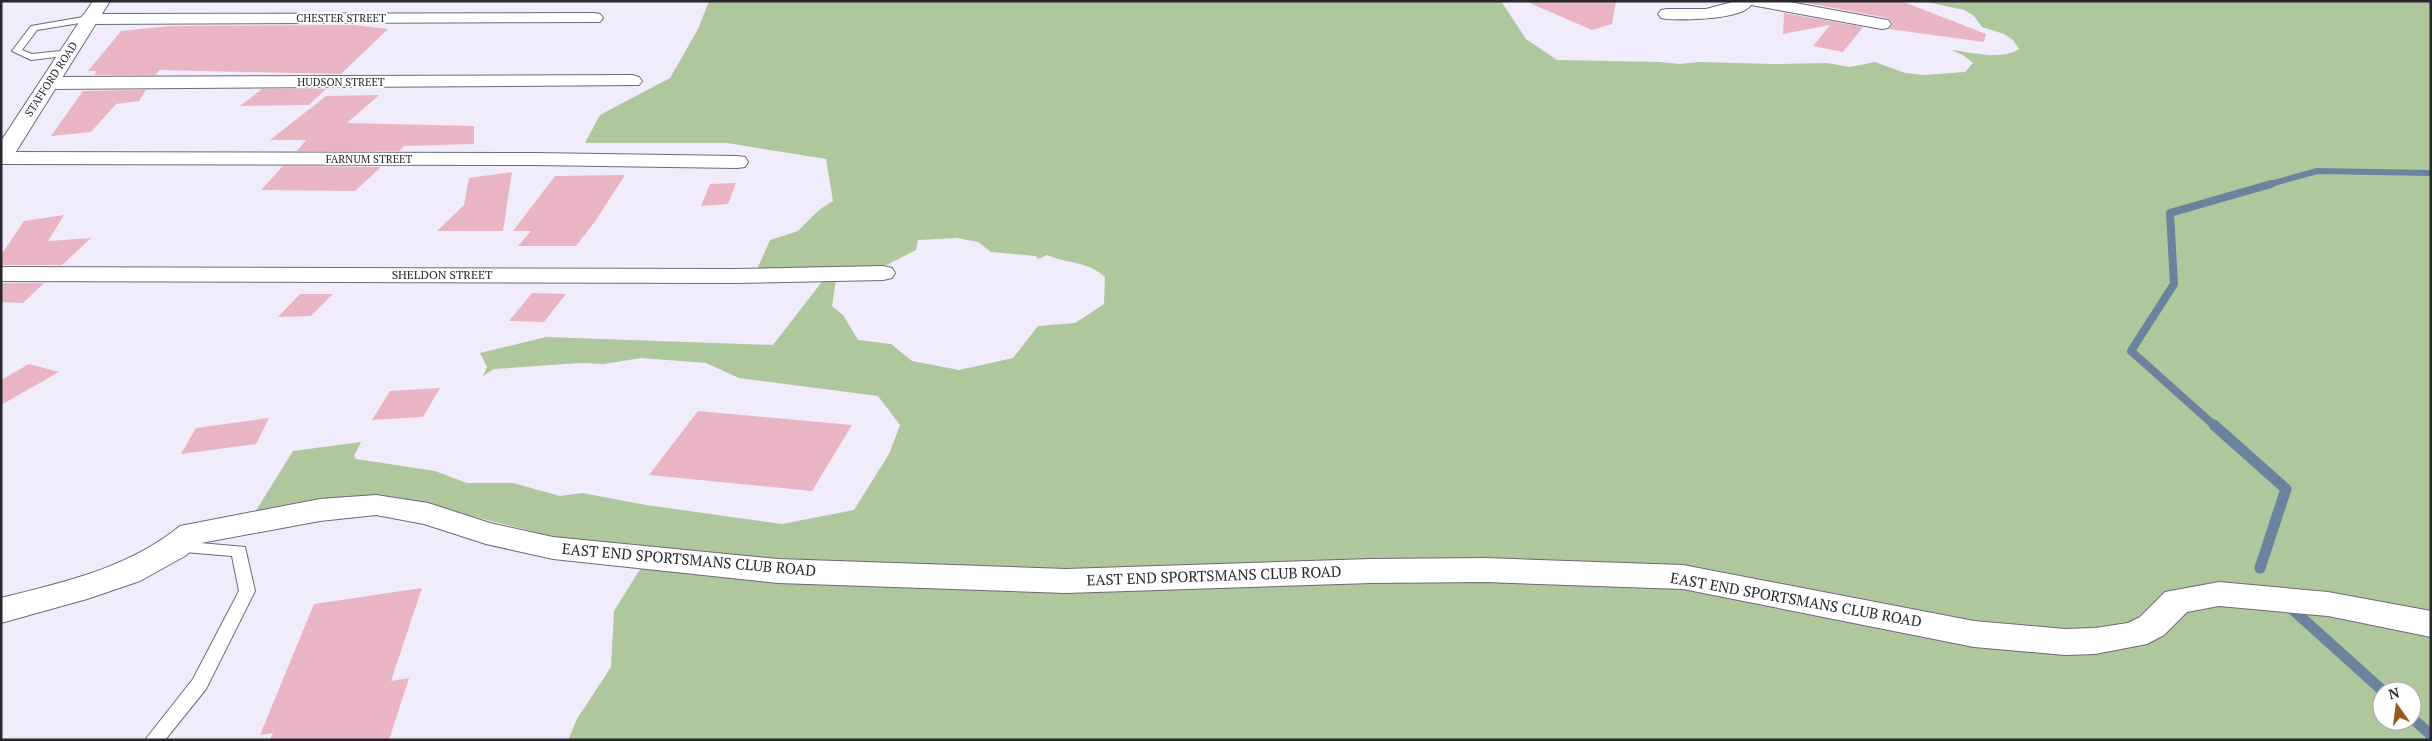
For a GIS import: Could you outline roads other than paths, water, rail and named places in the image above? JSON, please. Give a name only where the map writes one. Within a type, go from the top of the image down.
[{"type":"street","name":"STAFFORD ROAD","points":[[1,158],[102,1]]},
{"type":"street","points":[[1667,14],[1715,15],[1743,5],[1745,1]]},
{"type":"street","points":[[1754,1],[1882,24]]},
{"type":"street","name":"CHESTER STREET","points":[[89,19],[594,18]]},
{"type":"street","name":"HUDSON STREET","points":[[50,83],[632,81]]},
{"type":"street","name":"FARNUM STREET","points":[[1,158],[534,159],[737,162]]},
{"type":"street","name":"SHELDON STREET","points":[[1,274],[734,276],[883,273]]},
{"type":"street","name":"EAST END SPORTSMANS CLUB ROAD","points":[[1,611],[131,571],[178,547],[190,534],[320,510],[376,505],[428,514],[486,533],[554,548],[778,571],[1066,581],[1371,571],[1485,570],[1683,577],[1974,634],[2065,642],[2095,641],[2135,635],[2152,626],[2177,601],[2219,594],[2328,604],[2431,624]]},
{"type":"lane","points":[[70,53],[32,57],[17,51],[34,28],[89,19]]},
{"type":"lane","points":[[154,740],[200,684],[246,591],[239,551],[178,547]]},
{"type":"waterway","points":[[2267,185],[2317,171],[2431,173]]},
{"type":"waterway","points":[[2216,427],[2131,351],[2174,284],[2170,213],[2271,184]]},
{"type":"waterway","points":[[2214,425],[2286,489],[2260,568]]},
{"type":"waterway","points":[[2292,609],[2372,681]]},
{"type":"waterway","points":[[2422,727],[2431,735]]}]
